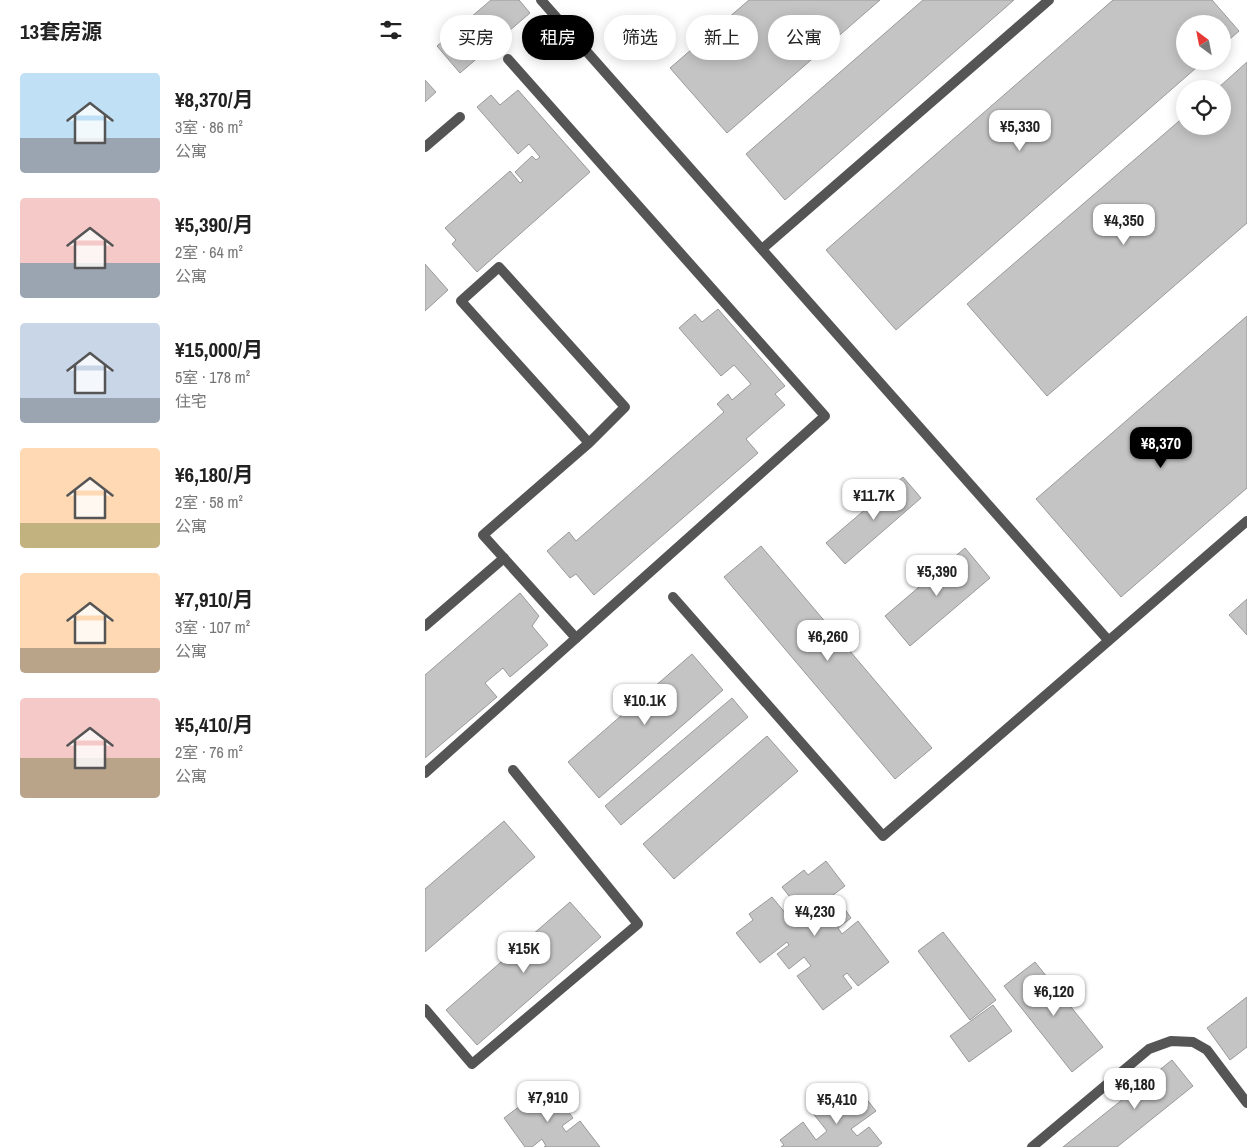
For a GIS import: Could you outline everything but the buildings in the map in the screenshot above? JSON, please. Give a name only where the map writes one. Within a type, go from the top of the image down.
[{"type":"street","points":[[541,0],[1108,640]]},
{"type":"street","points":[[762,249],[1049,0]]},
{"type":"street","points":[[425,773],[825,416],[509,60]]},
{"type":"street","points":[[425,147],[460,117]]},
{"type":"street","points":[[576,638],[483,535],[589,442],[625,407],[499,267],[461,301],[589,442]]},
{"type":"street","points":[[673,597],[883,836],[1247,521]]},
{"type":"street","points":[[425,626],[503,558]]},
{"type":"street","points":[[425,1010],[472,1064],[638,924],[513,770]]},
{"type":"street","points":[[1032,1147],[1149,1049],[1171,1041],[1193,1042],[1207,1050],[1247,1103]]}]
